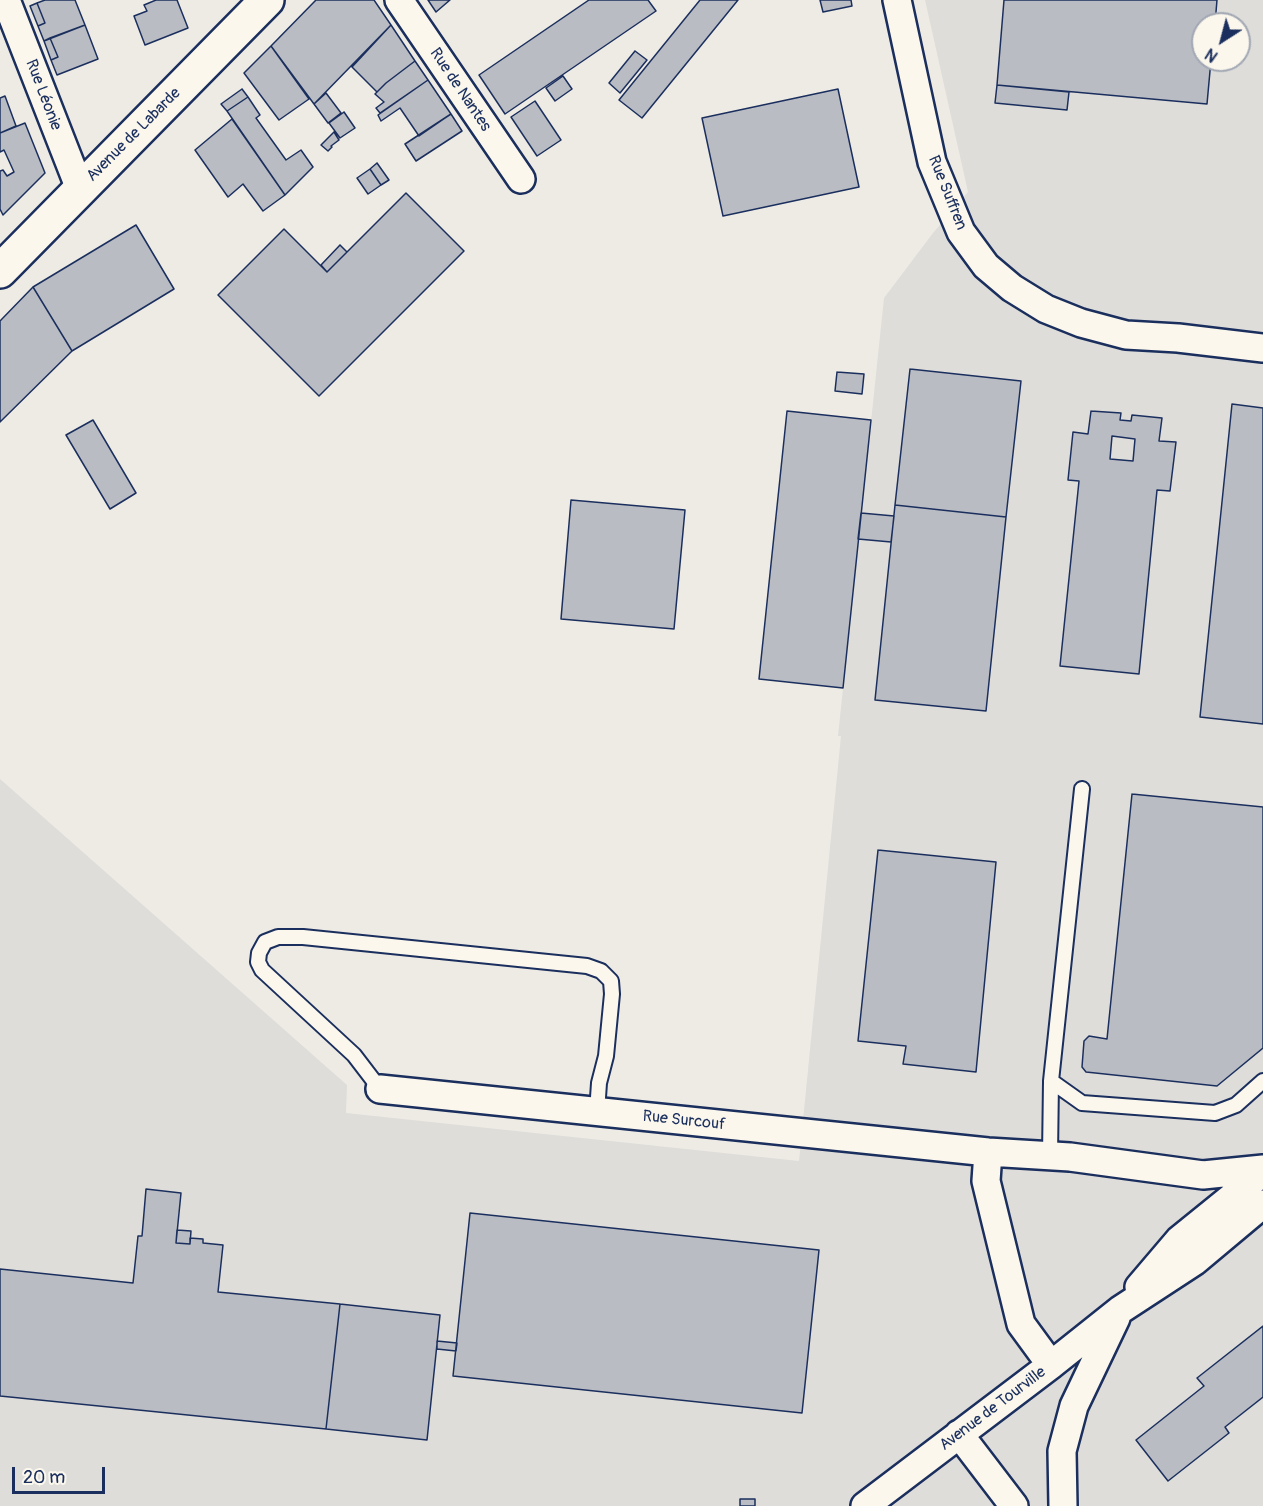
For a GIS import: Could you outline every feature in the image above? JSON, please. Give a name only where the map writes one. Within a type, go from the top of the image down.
[{"type":"main road","name":"Avenue de Labarde","points":[[0,271],[267,0]]},
{"type":"street","name":"Rue Léonie","points":[[6,0],[80,189]]},
{"type":"street","name":"Rue de Nantes","points":[[399,0],[521,179]]},
{"type":"street","name":"Rue Suffren","points":[[897,0],[932,162],[961,232],[986,266],[1012,288],[1046,309],[1081,323],[1126,335],[1178,338],[1263,348]]},
{"type":"street","name":"Rue Surcouf","points":[[380,1089],[988,1152],[1050,1155],[1203,1175],[1263,1171]]},
{"type":"street","points":[[988,1152],[986,1181],[1021,1324],[1051,1365]]},
{"type":"street","name":"Avenue de Tourville","points":[[1120,1310],[1179,1240],[1263,1171]]},
{"type":"street","name":"Avenue de Tourville","points":[[865,1506],[1120,1310],[1195,1261],[1263,1204]]},
{"type":"street","points":[[1063,1506],[1062,1451],[1074,1406],[1120,1310]]},
{"type":"street","points":[[959,1434],[1014,1506]]},
{"type":"lane","points":[[1050,1155],[1051,1081],[1082,789]]},
{"type":"lane","points":[[380,1089],[354,1054],[262,970],[258,962],[259,953],[266,942],[278,937],[303,937],[587,966],[601,971],[610,981],[612,994],[606,1056],[599,1083],[597,1112]]},
{"type":"lane","points":[[1051,1081],[1082,1103],[1215,1113],[1236,1105],[1263,1081]]},
{"type":"shaded area","points":[[925,0],[1263,0],[1263,1506],[0,1506],[0,779],[347,1085],[346,1113],[799,1161],[841,736],[838,736],[884,298],[933,233],[968,192]]},
{"type":"building","points":[[45,0],[75,0],[85,25],[44,41],[38,26],[45,23],[37,3]]},
{"type":"building","points":[[156,0],[177,0],[188,28],[145,45],[134,16],[147,11],[144,5]]},
{"type":"building","points":[[316,0],[374,0],[391,25],[314,104],[271,46]]},
{"type":"building","points":[[428,0],[450,0],[436,12]]},
{"type":"building","points":[[589,0],[648,0],[656,11],[505,114],[479,75]]},
{"type":"building","points":[[700,0],[738,0],[642,118],[619,100]]},
{"type":"building","points":[[820,0],[851,0],[852,6],[823,12]]},
{"type":"building","points":[[1004,0],[1217,0],[1216,12],[1191,12],[1191,72],[1210,72],[1207,104],[997,85]]},
{"type":"building","points":[[37,3],[45,23],[38,26],[30,6]]},
{"type":"building","points":[[85,25],[98,59],[57,75],[51,60],[58,57],[50,38]]},
{"type":"building","points":[[391,25],[415,61],[377,92],[352,67]]},
{"type":"building","points":[[50,38],[58,57],[51,60],[44,41]]},
{"type":"building","points":[[271,46],[309,99],[279,120],[244,73]]},
{"type":"building","points":[[635,51],[647,60],[620,93],[609,83]]},
{"type":"building","points":[[415,61],[428,80],[380,113],[376,108],[384,102],[375,94]]},
{"type":"building","points":[[563,76],[572,89],[555,101],[546,88]]},
{"type":"building","points":[[428,80],[451,114],[419,136],[400,108],[381,121],[378,115]]},
{"type":"building","points":[[997,85],[1069,92],[1067,110],[995,103]]},
{"type":"building","points":[[242,89],[248,97],[227,111],[221,104]]},
{"type":"building","points":[[838,89],[859,187],[723,216],[702,118]]},
{"type":"building","points":[[326,93],[341,113],[328,123],[314,104]]},
{"type":"building","points":[[5,96],[16,126],[0,133],[0,98]]},
{"type":"building","points":[[248,97],[260,115],[256,118],[286,160],[301,150],[313,167],[285,195],[227,111]]},
{"type":"building","points":[[535,101],[561,140],[537,156],[511,117]]},
{"type":"building","points":[[344,112],[355,128],[340,138],[329,123]]},
{"type":"building","points":[[451,114],[462,131],[416,161],[405,144]]},
{"type":"building","points":[[232,119],[285,195],[263,211],[243,184],[228,197],[195,150]]},
{"type":"building","points":[[25,123],[45,173],[3,215],[0,209],[0,171],[3,170],[7,176],[14,172],[4,150],[0,152],[0,133]]},
{"type":"building","points":[[334,132],[339,140],[328,151],[321,145]]},
{"type":"building","points":[[377,163],[389,180],[381,185],[370,169]]},
{"type":"building","points":[[370,169],[381,185],[368,194],[357,178]]},
{"type":"building","points":[[406,193],[464,251],[319,396],[218,295],[284,229],[327,272]]},
{"type":"building","points":[[136,225],[174,289],[72,351],[33,287]]},
{"type":"building","points":[[340,245],[347,252],[327,272],[321,265]]},
{"type":"building","points":[[33,287],[72,351],[0,422],[0,321]]},
{"type":"building","points":[[910,369],[1021,381],[1006,517],[895,505]]},
{"type":"building","points":[[837,372],[864,374],[862,394],[835,391]]},
{"type":"building","points":[[1232,404],[1263,408],[1263,724],[1200,717]]},
{"type":"building","points":[[787,411],[871,420],[843,688],[759,679]]},
{"type":"building","points":[[1091,411],[1121,413],[1120,420],[1131,421],[1132,415],[1162,418],[1159,441],[1176,442],[1170,491],[1157,490],[1139,674],[1060,666],[1079,481],[1068,480],[1073,432],[1088,434]],"holes":[[[1112,436],[1135,439],[1133,461],[1110,459]]]},
{"type":"building","points":[[93,420],[136,493],[110,509],[66,435]]},
{"type":"building","points":[[571,500],[685,510],[674,629],[561,619]]},
{"type":"building","points":[[895,505],[1006,517],[986,711],[875,700]]},
{"type":"building","points":[[861,513],[894,516],[891,542],[858,539]]},
{"type":"building","points":[[1132,794],[1263,807],[1263,1048],[1217,1086],[1086,1072],[1082,1067],[1084,1041],[1089,1036],[1107,1039]]},
{"type":"building","points":[[878,850],[996,862],[976,1072],[903,1064],[906,1046],[858,1041]]},
{"type":"building","points":[[146,1189],[181,1193],[176,1243],[190,1244],[190,1238],[203,1239],[203,1243],[223,1245],[218,1292],[340,1304],[326,1429],[0,1396],[0,1269],[133,1283],[138,1236],[142,1236]]},
{"type":"building","points":[[470,1213],[819,1250],[802,1413],[453,1376]]},
{"type":"building","points":[[177,1230],[191,1231],[190,1244],[176,1243]]},
{"type":"building","points":[[340,1304],[440,1315],[427,1440],[326,1429]]},
{"type":"building","points":[[1263,1326],[1263,1397],[1225,1427],[1229,1433],[1168,1481],[1136,1440],[1204,1386],[1197,1378]]},
{"type":"building","points":[[437,1341],[457,1343],[456,1351],[437,1349]]},
{"type":"building","points":[[740,1499],[755,1499],[755,1506],[740,1506]]}]
